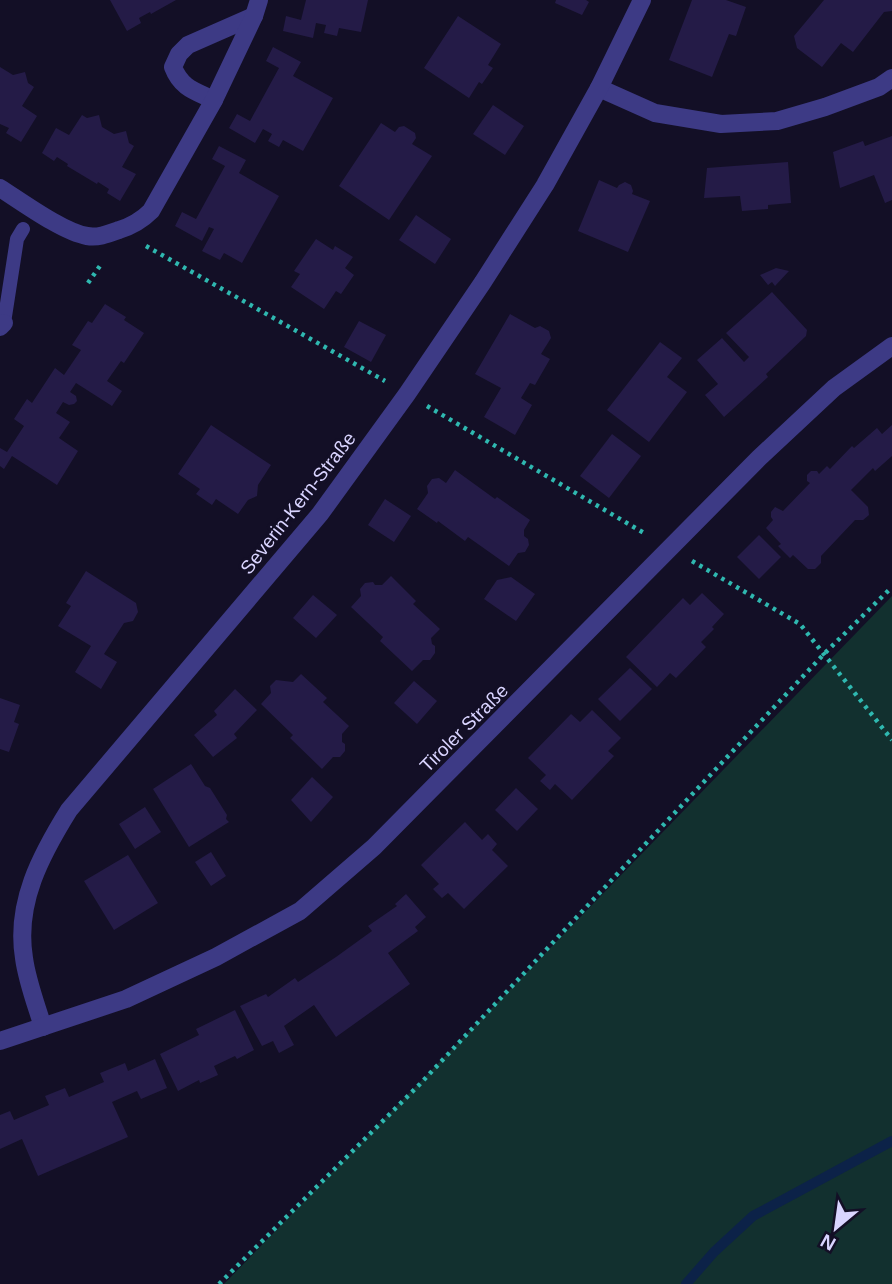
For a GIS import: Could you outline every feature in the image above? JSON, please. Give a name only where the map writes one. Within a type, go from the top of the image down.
[{"type":"street","name":"Severin-Kern-Straße","points":[[43,1027],[24,960],[22,933],[25,905],[34,875],[48,844],[69,810],[320,514],[407,394],[545,185],[599,88],[642,0]]},
{"type":"street","points":[[0,188],[74,232],[88,236],[101,236],[142,220],[151,211],[214,100],[257,8]]},
{"type":"street","points":[[214,100],[186,87],[177,78],[173,67],[179,54],[188,45],[257,8]]},
{"type":"street","points":[[599,88],[654,113],[721,124],[777,121],[879,87],[892,78]]},
{"type":"street","name":"Tiroler Straße","points":[[0,1041],[126,999],[216,957],[300,911],[374,847],[759,458],[834,388],[892,346]]},
{"type":"lane","points":[[2,325],[17,239],[23,229]]},
{"type":"path","points":[[139,242],[391,384]]},
{"type":"path","points":[[424,404],[644,533]]},
{"type":"path","points":[[691,560],[800,624],[892,740]]},
{"type":"path","points":[[219,1284],[420,1084],[824,654],[892,587]]},
{"type":"green space","points":[[892,596],[892,1284],[224,1284]]},
{"type":"building","points":[[110,0],[176,0],[139,18],[141,23],[127,31]]},
{"type":"building","points":[[306,0],[368,0],[361,32],[339,28],[337,36],[324,33],[326,25],[316,23],[313,38],[283,31],[286,16],[301,20]]},
{"type":"building","points":[[556,0],[589,2],[582,15],[555,3]]},
{"type":"building","points":[[692,0],[726,0],[746,7],[736,36],[729,34],[712,77],[669,60]]},
{"type":"building","points":[[824,0],[892,0],[892,11],[884,12],[853,52],[841,43],[822,67],[797,48],[794,36]]},
{"type":"building","points":[[458,16],[501,44],[488,65],[493,68],[482,84],[479,82],[469,98],[424,68]]},
{"type":"building","points":[[273,47],[301,62],[293,76],[333,98],[303,151],[283,140],[279,147],[268,141],[272,134],[263,129],[255,143],[229,128],[237,114],[250,121],[279,68],[266,61]]},
{"type":"building","points":[[0,67],[13,75],[25,72],[28,83],[34,87],[22,106],[37,116],[21,142],[6,133],[9,128],[0,124]]},
{"type":"building","points":[[493,105],[524,126],[505,155],[473,134]]},
{"type":"building","points":[[82,115],[87,118],[99,115],[102,127],[114,134],[126,131],[129,143],[134,146],[122,167],[136,174],[120,201],[107,193],[109,189],[98,182],[97,184],[67,166],[68,164],[57,157],[54,161],[42,153],[56,128],[69,135]]},
{"type":"building","points":[[381,123],[395,132],[404,126],[415,133],[416,138],[412,144],[432,156],[389,220],[339,186]]},
{"type":"building","points":[[892,136],[892,200],[885,203],[874,175],[840,188],[833,152],[863,141],[865,146]]},
{"type":"building","points":[[219,146],[246,160],[239,173],[279,196],[242,263],[224,253],[220,260],[202,251],[214,229],[209,227],[202,241],[175,226],[182,212],[196,219],[225,166],[212,159]]},
{"type":"building","points":[[788,162],[791,203],[768,205],[768,209],[742,211],[740,196],[704,198],[707,168]]},
{"type":"building","points":[[599,180],[617,188],[625,182],[631,185],[632,194],[650,201],[628,252],[578,231]]},
{"type":"building","points":[[416,215],[451,239],[435,264],[399,240]]},
{"type":"building","points":[[316,239],[333,250],[335,246],[353,257],[345,268],[354,275],[341,294],[336,291],[324,309],[291,287],[300,274],[294,271]]},
{"type":"building","points":[[776,268],[789,271],[775,286],[772,282],[768,285],[760,275]]},
{"type":"building","points":[[772,292],[807,330],[806,336],[766,374],[768,377],[724,417],[705,395],[718,384],[697,360],[722,338],[744,362],[749,357],[726,333]]},
{"type":"building","points":[[105,304],[144,333],[124,363],[121,361],[107,381],[122,391],[112,406],[76,383],[70,392],[76,396],[77,401],[69,405],[63,402],[56,413],[70,422],[59,438],[78,451],[57,485],[12,456],[4,469],[0,466],[0,448],[7,452],[24,426],[14,419],[27,399],[32,403],[55,368],[64,375],[81,350],[72,345],[88,321],[92,323]]},
{"type":"building","points":[[510,314],[535,328],[540,326],[549,331],[551,338],[541,354],[550,359],[535,385],[530,383],[521,398],[532,405],[515,435],[484,417],[501,388],[475,374]]},
{"type":"building","points":[[359,321],[386,335],[371,362],[344,347]]},
{"type":"building","points":[[660,342],[682,358],[667,377],[687,392],[649,442],[607,410]]},
{"type":"building","points":[[211,425],[271,465],[258,485],[257,496],[248,500],[238,514],[216,499],[212,505],[196,494],[200,489],[178,474]]},
{"type":"building","points":[[892,425],[892,456],[875,471],[873,468],[851,490],[868,507],[869,515],[863,520],[855,520],[821,556],[821,563],[815,569],[808,569],[793,555],[790,558],[766,528],[773,520],[771,512],[775,507],[783,511],[810,483],[807,481],[807,475],[811,471],[817,471],[819,474],[827,466],[830,469],[852,446],[854,448],[877,428],[882,434]]},
{"type":"building","points":[[612,434],[641,456],[609,498],[580,476]]},
{"type":"building","points":[[455,470],[530,520],[524,530],[529,545],[525,552],[518,553],[509,566],[468,537],[465,541],[417,509],[428,493],[427,486],[432,479],[439,478],[446,483]]},
{"type":"building","points":[[385,499],[411,516],[394,542],[368,525]]},
{"type":"building","points":[[759,535],[781,557],[759,579],[737,557]]},
{"type":"building","points":[[86,571],[136,603],[138,612],[133,621],[124,623],[104,654],[117,662],[101,689],[75,672],[91,646],[58,626],[71,606],[66,603]]},
{"type":"building","points":[[391,576],[416,601],[413,604],[440,629],[431,638],[435,653],[430,660],[423,660],[412,671],[380,641],[383,637],[351,607],[361,596],[360,589],[365,583],[382,585]]},
{"type":"building","points":[[511,577],[535,594],[516,621],[484,599],[497,580]]},
{"type":"building","points":[[702,593],[724,614],[701,642],[706,647],[676,678],[670,673],[657,687],[626,657],[683,598],[690,605]]},
{"type":"building","points":[[313,595],[337,615],[316,638],[293,618]]},
{"type":"building","points":[[630,668],[652,689],[620,721],[598,699]]},
{"type":"building","points":[[301,674],[327,698],[323,702],[349,726],[342,734],[345,751],[340,757],[333,757],[322,769],[290,738],[293,735],[261,704],[271,693],[270,686],[276,680],[293,682]]},
{"type":"building","points":[[414,681],[437,701],[417,724],[394,703]]},
{"type":"building","points":[[235,689],[257,710],[234,734],[237,738],[213,757],[194,735],[217,715],[214,711]]},
{"type":"building","points":[[0,698],[20,705],[14,722],[19,724],[9,752],[0,749]]},
{"type":"building","points":[[592,710],[621,738],[608,751],[614,756],[572,800],[555,784],[550,790],[540,781],[546,775],[528,758],[571,714],[580,722]]},
{"type":"building","points":[[191,764],[205,786],[210,788],[229,822],[189,847],[153,789]]},
{"type":"building","points":[[312,777],[333,797],[311,822],[291,800]]},
{"type":"building","points":[[516,788],[538,809],[517,831],[495,810]]},
{"type":"building","points":[[145,807],[161,832],[135,849],[119,824]]},
{"type":"building","points":[[465,822],[482,840],[488,834],[497,844],[492,850],[508,866],[464,909],[448,893],[442,898],[433,889],[439,884],[421,865]]},
{"type":"building","points":[[211,852],[226,876],[211,886],[195,862]]},
{"type":"building","points":[[128,855],[158,903],[114,930],[84,881]]},
{"type":"building","points":[[406,894],[426,917],[415,927],[418,931],[388,953],[410,984],[336,1037],[314,1005],[284,1026],[294,1045],[279,1053],[273,1041],[262,1046],[240,1006],[266,994],[268,997],[295,978],[298,982],[336,957],[372,931],[368,926],[397,906],[395,904]]},
{"type":"building","points":[[235,1010],[254,1050],[214,1066],[218,1075],[200,1083],[199,1080],[178,1091],[160,1054],[199,1035],[196,1029]]},
{"type":"building","points":[[155,1059],[167,1088],[141,1099],[137,1091],[112,1102],[128,1137],[38,1176],[22,1139],[0,1149],[0,1115],[10,1111],[14,1120],[49,1105],[45,1096],[65,1088],[69,1097],[104,1082],[100,1073],[125,1063],[128,1071]]},
{"type":"waterway","points":[[686,1284],[714,1252],[753,1216],[892,1141]]}]
